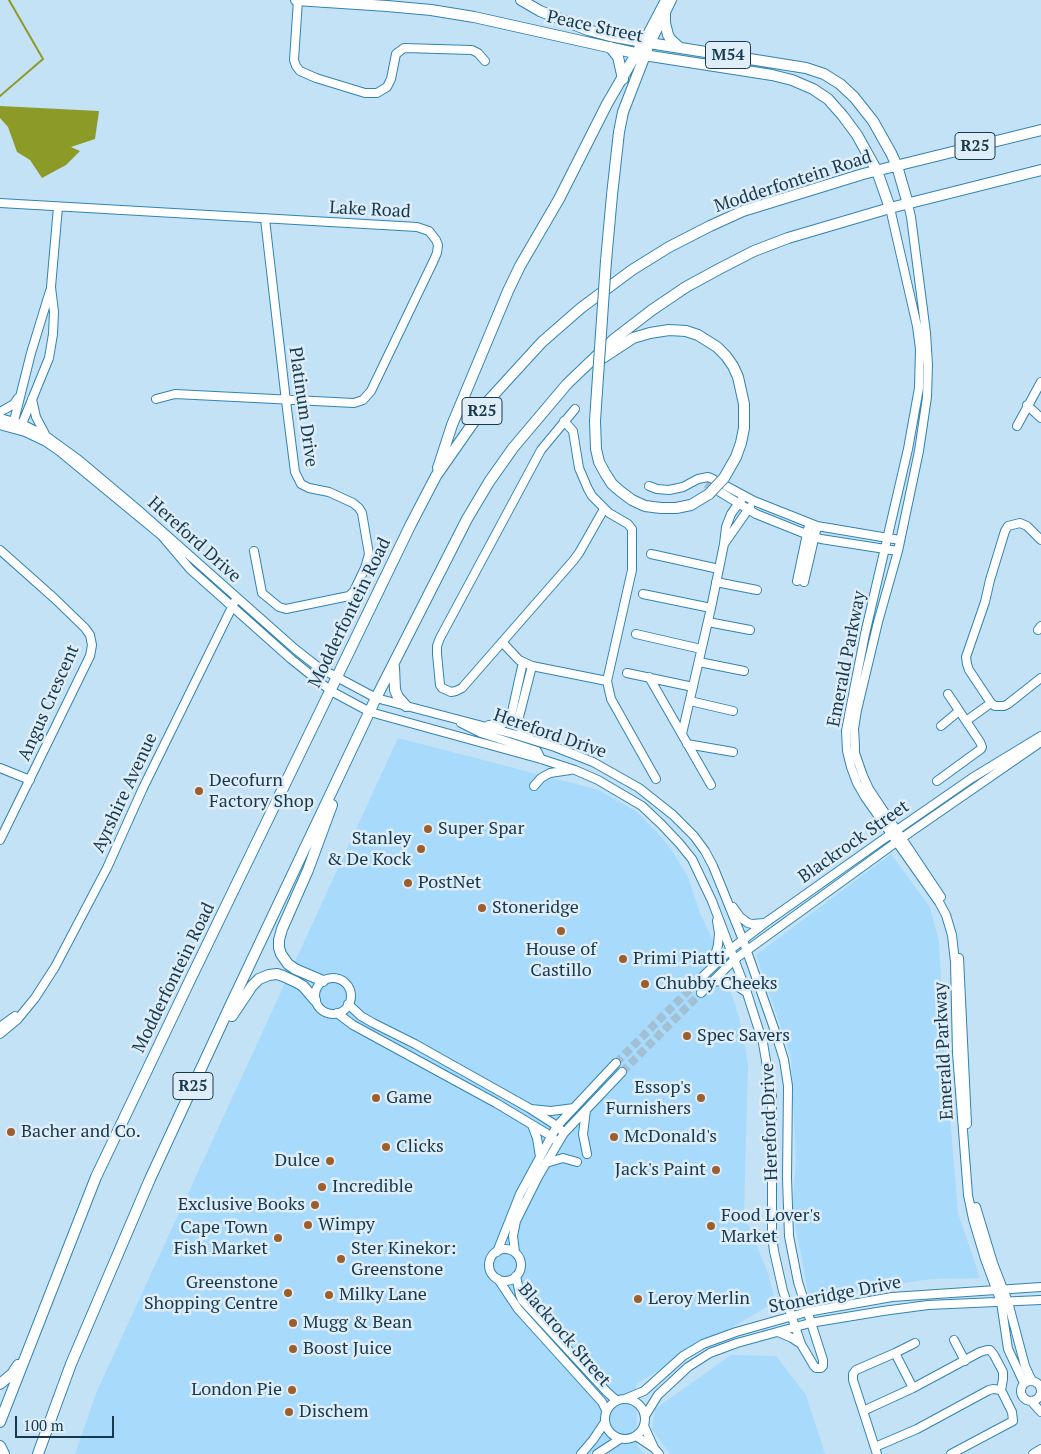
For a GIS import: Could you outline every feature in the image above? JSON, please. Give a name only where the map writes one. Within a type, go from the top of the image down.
[{"type":"main road","name":"Peace Street","points":[[297,0],[431,10],[641,54],[772,75],[792,80],[828,99],[857,136],[877,171]]},
{"type":"main road","name":"Peace Street","points":[[521,0],[540,11],[588,30],[610,36],[806,68],[824,74],[840,84],[854,97],[873,121],[897,166],[908,204]]},
{"type":"main road","points":[[665,15],[668,36],[680,48]]},
{"type":"main road","points":[[436,476],[452,425],[520,266],[559,199],[607,104],[647,43]]},
{"type":"main road","points":[[610,47],[618,57],[623,79]]},
{"type":"main road","points":[[567,384],[610,352],[634,338],[669,330],[686,331],[698,335],[708,340],[726,356],[738,377],[744,404],[744,428],[741,443],[736,456],[716,486],[691,505],[676,508],[645,506],[632,500],[612,484],[599,462],[595,437],[597,391],[606,261],[612,195],[619,132],[641,54]]},
{"type":"main road","name":"Modderfontein Road","points":[[0,1422],[96,1177],[411,524],[436,476],[489,400],[542,342],[581,308],[632,270],[669,247],[710,226],[743,212],[877,171],[1041,130]]},
{"type":"main road","name":"R25","points":[[38,1454],[70,1364],[150,1179],[211,1048],[376,698],[468,519],[489,482],[512,448],[567,384],[613,340],[652,310],[711,273],[754,251],[788,238],[890,208],[1041,170]]},
{"type":"main road","name":"M54","points":[[877,171],[890,208]]},
{"type":"main road","points":[[394,664],[395,690],[406,706]]},
{"type":"main road","points":[[323,981],[288,964],[281,954],[279,940],[328,817],[338,780]]},
{"type":"main road","points":[[211,1048],[244,996],[259,979],[268,975],[277,974],[283,976],[303,986],[315,1000]]},
{"type":"main road","points":[[0,1384],[16,1368],[46,1306]]},
{"type":"main road","points":[[0,1446],[4,1454]]},
{"type":"street","points":[[297,0],[294,60],[300,71],[316,78],[365,93],[377,93],[387,87],[391,79],[396,54],[404,48],[472,50],[478,53],[484,61]]},
{"type":"street","points":[[647,43],[665,0]]},
{"type":"street","points":[[647,43],[672,0]]},
{"type":"street","name":"Lake Road","points":[[0,203],[417,227],[429,231],[436,240],[438,245],[437,253],[433,262],[375,382],[367,397],[358,403],[286,401],[175,394],[156,399]]},
{"type":"street","name":"Emerald Parkway","points":[[894,832],[863,776],[855,753],[854,729],[863,683],[898,551],[925,420],[928,380],[926,333],[908,204]]},
{"type":"street","points":[[14,426],[27,410],[49,358],[54,312],[52,287],[58,207]]},
{"type":"street","name":"Emerald Parkway","points":[[890,208],[917,326],[920,349],[919,388],[886,549],[865,634],[846,731],[847,750],[857,783],[865,797],[900,840],[943,909],[952,935],[955,962],[957,1052],[968,1195],[985,1259],[1001,1290],[1024,1363],[1034,1383]]},
{"type":"street","name":"Platinum Drive","points":[[254,551],[262,593],[279,607],[286,609],[350,596],[370,554],[363,518],[359,508],[353,503],[329,492],[309,488],[301,484],[297,478],[293,461],[265,219]]},
{"type":"street","points":[[14,426],[31,353],[52,287]]},
{"type":"street","points":[[1017,426],[1041,382]]},
{"type":"street","points":[[0,412],[14,404],[20,396]]},
{"type":"street","points":[[32,399],[36,417],[46,436]]},
{"type":"street","points":[[1027,405],[1041,418]]},
{"type":"street","points":[[575,408],[541,450],[440,638],[437,654],[440,685],[442,688],[451,692],[462,688],[579,553],[604,509]]},
{"type":"street","name":"Hereford Drive","points":[[0,418],[14,426],[46,442],[59,451],[162,536],[190,568],[235,602],[318,667],[376,698],[479,724],[593,762],[639,788],[673,815],[694,836],[705,851],[719,881],[747,950],[780,1045],[788,1086],[787,1168],[790,1236],[798,1282],[823,1363],[821,1368],[814,1366],[801,1344],[777,1267],[772,1235],[772,1096],[763,1043],[747,993],[712,900],[692,860],[680,843],[642,806],[598,780],[541,759],[370,712],[331,691],[292,659],[235,602],[136,508],[79,460],[46,436],[14,426]]},
{"type":"street","points":[[564,421],[572,431],[581,475],[592,496],[614,517],[631,526],[632,570],[607,681],[611,699],[656,780]]},
{"type":"street","points":[[649,486],[657,490],[669,490],[708,477],[737,504],[810,535],[898,551]]},
{"type":"street","points":[[716,486],[813,524],[900,540]]},
{"type":"street","points":[[682,734],[708,622],[728,520],[744,496]]},
{"type":"street","points":[[724,544],[754,501]]},
{"type":"street","points":[[1041,540],[1027,526],[1020,523],[1008,526],[966,657],[966,664],[969,670],[995,706],[1004,706],[1041,678]]},
{"type":"street","points":[[800,582],[813,524]]},
{"type":"street","name":"Angus Crescent","points":[[0,550],[85,628],[90,635],[92,645],[90,656],[0,840]]},
{"type":"street","points":[[651,554],[719,569]]},
{"type":"street","points":[[716,582],[757,590]]},
{"type":"street","points":[[643,594],[711,608]]},
{"type":"street","name":"Ayrshire Avenue","points":[[0,1034],[17,1020],[35,998],[55,967],[106,868],[143,788],[235,602]]},
{"type":"street","points":[[708,622],[750,630]]},
{"type":"street","points":[[636,634],[701,649]]},
{"type":"street","points":[[502,642],[516,658],[532,666],[607,681]]},
{"type":"street","points":[[479,724],[503,724],[511,716],[523,662]]},
{"type":"street","points":[[699,662],[744,672]]},
{"type":"street","points":[[532,666],[519,711],[519,720],[521,729],[533,741]]},
{"type":"street","points":[[626,673],[693,687]]},
{"type":"street","points":[[649,677],[711,785]]},
{"type":"street","points":[[937,781],[982,749],[980,742],[948,694]]},
{"type":"street","points":[[690,701],[733,711]]},
{"type":"street","points":[[966,721],[992,703]]},
{"type":"street","points":[[942,726],[959,711]]},
{"type":"street","points":[[456,718],[464,725],[481,733],[537,750],[541,759]]},
{"type":"street","name":"Blackrock Street","points":[[693,986],[731,949],[765,924],[972,778],[1041,736]]},
{"type":"street","name":"Blackrock Street","points":[[701,994],[734,959],[1041,742]]},
{"type":"street","points":[[688,744],[733,752]]},
{"type":"street","points":[[0,768],[30,780]]},
{"type":"street","points":[[534,786],[541,778],[550,773],[574,770]]},
{"type":"street","points":[[719,881],[736,912],[744,920],[752,924],[765,924]]},
{"type":"street","points":[[711,968],[719,940],[712,900]]},
{"type":"street","points":[[331,978],[346,984],[350,995],[344,1010],[337,1013],[327,1013],[321,1010],[315,1000],[317,988],[323,981],[331,978]]},
{"type":"street","points":[[711,982],[731,982],[747,993]]},
{"type":"street","name":"Ayrshire Avenue","points":[[0,1027],[35,998]]},
{"type":"street","points":[[348,1004],[361,1016],[529,1108],[557,1126],[564,1133]]},
{"type":"street","points":[[337,1013],[353,1025],[532,1124],[551,1136],[558,1143]]},
{"type":"street","points":[[497,1252],[513,1208],[557,1126],[616,1063]]},
{"type":"street","points":[[515,1252],[503,1249],[492,1257],[491,1272],[498,1279],[508,1280],[516,1276],[520,1270],[520,1260],[515,1252],[513,1236],[516,1221],[546,1163],[564,1133],[622,1072]]},
{"type":"street","points":[[529,1108],[552,1111],[574,1108]]},
{"type":"street","points":[[586,1110],[583,1134],[586,1154]]},
{"type":"street","points":[[532,1124],[537,1138],[540,1157]]},
{"type":"street","points":[[546,1163],[563,1158],[569,1158],[577,1162]]},
{"type":"street","name":"Blackrock Street","points":[[516,1276],[522,1300],[616,1400]]},
{"type":"street","name":"Blackrock Street","points":[[498,1279],[518,1309],[602,1402],[606,1410]]},
{"type":"street","name":"Stoneridge Drive","points":[[627,1398],[644,1390],[683,1356],[703,1344],[736,1332],[792,1316],[892,1297],[1041,1287]]},
{"type":"street","name":"Stoneridge Drive","points":[[645,1416],[663,1389],[699,1360],[729,1346],[810,1322],[928,1305],[1041,1300]]},
{"type":"street","name":"Emerald Parkway","points":[[1005,1302],[1008,1349],[1034,1383]]},
{"type":"street","points":[[778,1332],[801,1344]]},
{"type":"street","points":[[954,1340],[965,1361]]},
{"type":"street","points":[[915,1343],[854,1372],[852,1376],[876,1451],[989,1390],[1001,1390],[1011,1402],[1013,1421],[951,1454]]},
{"type":"street","points":[[863,1411],[913,1388],[984,1350],[992,1352],[1003,1372],[1001,1390]]},
{"type":"street","points":[[896,1353],[913,1388]]},
{"type":"street","points":[[1034,1383],[1041,1390],[1040,1396],[1034,1400],[1011,1402],[1020,1391],[1034,1383]]},
{"type":"street","points":[[1020,1391],[1022,1397],[1041,1412]]},
{"type":"street","points":[[581,1454],[605,1422],[606,1410],[616,1400],[627,1398],[639,1404],[643,1409],[645,1416],[644,1426],[656,1451]]},
{"type":"street","points":[[605,1422],[610,1433],[620,1438],[631,1439],[644,1426]]},
{"type":"street","points":[[636,1436],[656,1451]]},
{"type":"street","points":[[597,1454],[620,1438]]},
{"type":"street","points":[[1033,1454],[1041,1450]]},
{"type":"shaded area","points":[[0,106],[99,111],[95,139],[71,147],[80,151],[66,165],[42,178],[30,160],[17,152],[8,127],[0,118]]},
{"type":"shaded area","points":[[398,738],[599,790],[637,812],[671,849],[688,877],[700,913],[718,951],[739,1017],[748,1063],[744,1215],[768,1273],[775,1302],[636,1384],[637,1445],[644,1454],[75,1454],[97,1391]]},
{"type":"shaded area","points":[[891,854],[930,907],[939,942],[945,1057],[958,1213],[980,1278],[931,1279],[809,1297],[792,1208],[796,1162],[791,1056],[756,955]]},
{"type":"shaded area","points":[[731,1355],[776,1356],[806,1395],[825,1454],[670,1454],[652,1429],[655,1409]]},
{"type":"waterway","points":[[0,96],[43,59],[9,0]]},
{"type":"tunnel","points":[[706,484],[718,491]]},
{"type":"tunnel","points":[[616,1063],[693,986]]},
{"type":"tunnel","points":[[622,1072],[701,993]]},
{"type":"place","name":"Decofurn Factory Shop","points":[[199,791]]},
{"type":"place","name":"Super Spar","points":[[428,829]]},
{"type":"place","name":"Stanley & De Kock","points":[[421,849]]},
{"type":"place","name":"PostNet","points":[[408,883]]},
{"type":"place","name":"Stoneridge","points":[[482,908]]},
{"type":"place","name":"House of Castillo","points":[[561,931]]},
{"type":"place","name":"Primi Piatti","points":[[623,959]]},
{"type":"place","name":"Chubby Cheeks","points":[[645,984]]},
{"type":"place","name":"Spec Savers","points":[[687,1036]]},
{"type":"place","name":"Game","points":[[376,1098]]},
{"type":"place","name":"Essop's Furnishers","points":[[701,1098]]},
{"type":"place","name":"Bacher and Co.","points":[[11,1132]]},
{"type":"place","name":"McDonald's","points":[[614,1137]]},
{"type":"place","name":"Clicks","points":[[386,1147]]},
{"type":"place","name":"Dulce","points":[[330,1161]]},
{"type":"place","name":"Jack's Paint","points":[[716,1170]]},
{"type":"place","name":"Incredible","points":[[322,1187]]},
{"type":"place","name":"Exclusive Books","points":[[315,1205]]},
{"type":"place","name":"Wimpy","points":[[308,1225]]},
{"type":"place","name":"Food Lover's Market","points":[[711,1226]]},
{"type":"place","name":"Cape Town Fish Market","points":[[278,1238]]},
{"type":"place","name":"Ster Kinekor: Greenstone","points":[[341,1259]]},
{"type":"place","name":"Greenstone Shopping Centre","points":[[288,1293]]},
{"type":"place","name":"Milky Lane","points":[[329,1295]]},
{"type":"place","name":"Leroy Merlin","points":[[638,1299]]},
{"type":"place","name":"Mugg & Bean","points":[[293,1323]]},
{"type":"place","name":"Boost Juice","points":[[293,1349]]},
{"type":"place","name":"London Pie","points":[[292,1390]]},
{"type":"place","name":"Dischem","points":[[289,1412]]}]
